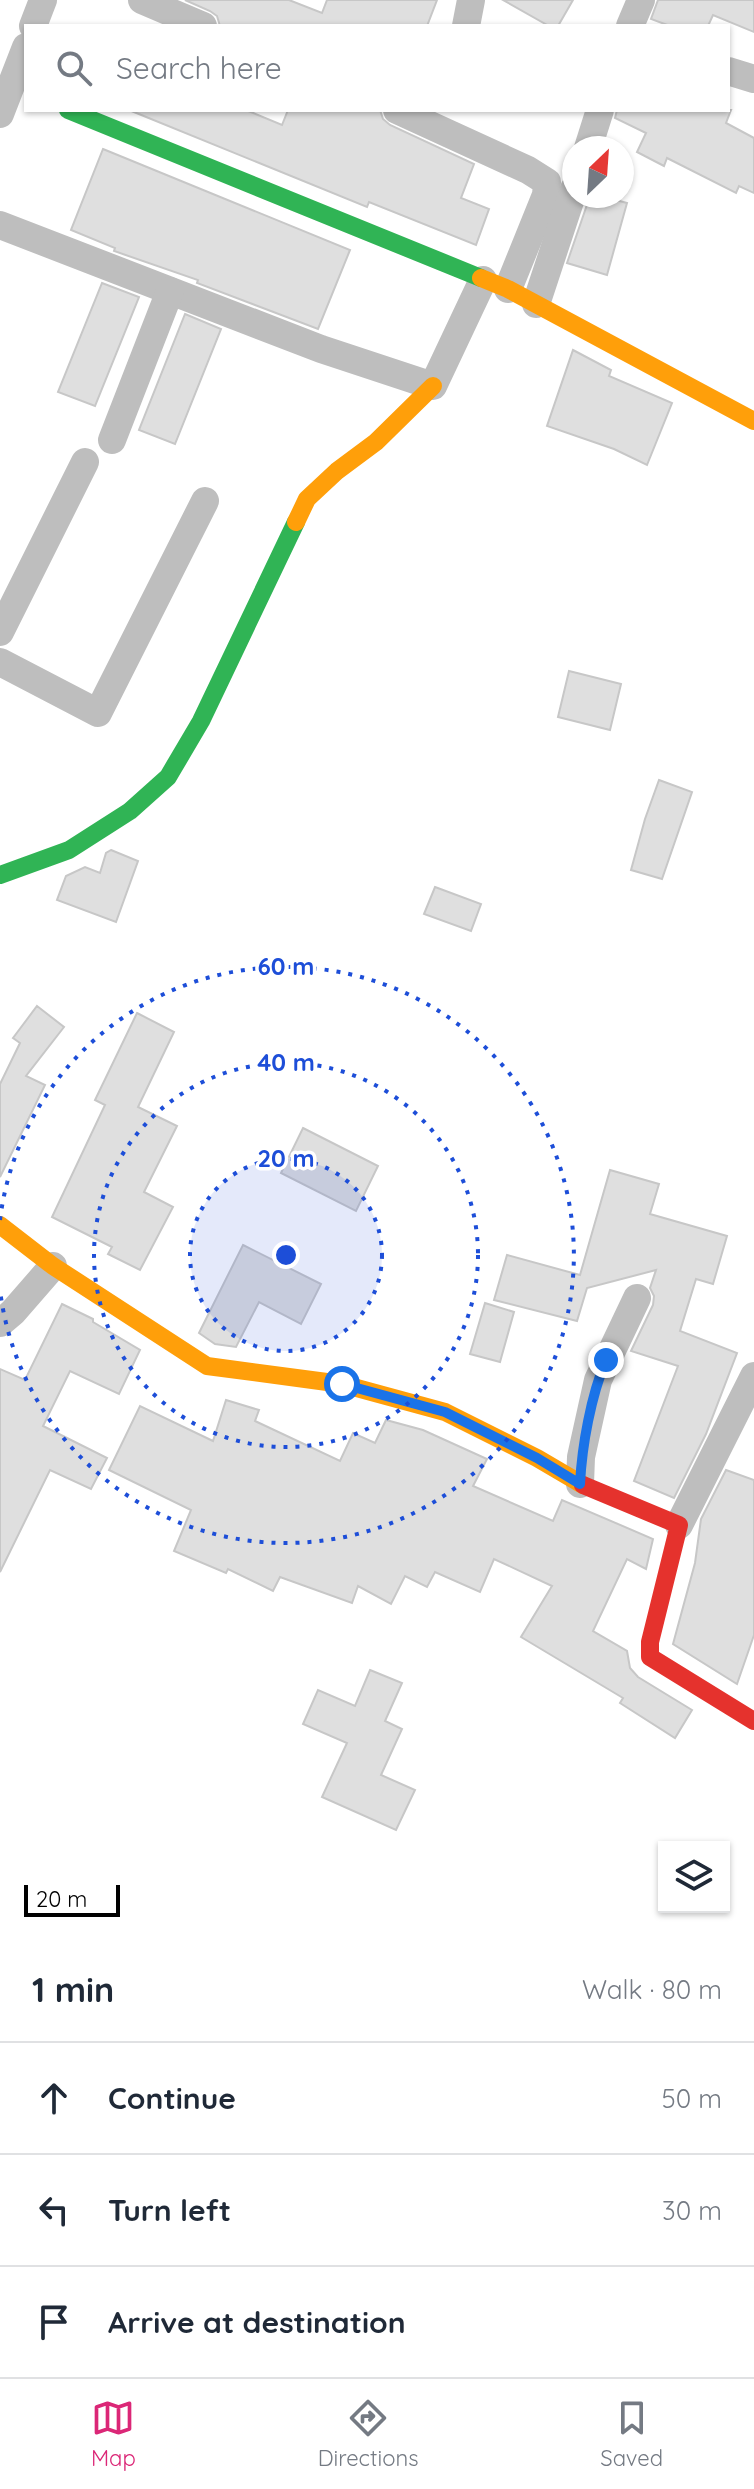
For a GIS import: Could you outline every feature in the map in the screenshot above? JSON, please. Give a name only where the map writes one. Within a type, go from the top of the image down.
[{"type":"street","points":[[34,24],[43,0]]},
{"type":"street","points":[[142,0],[198,24]]},
{"type":"street","points":[[466,24],[471,0]]},
{"type":"street","points":[[631,24],[641,0]]},
{"type":"street","points":[[0,114],[24,53]]},
{"type":"street","points":[[730,72],[754,79]]},
{"type":"street","points":[[73,112],[496,285],[754,421]]},
{"type":"street","points":[[0,875],[69,850],[130,811],[168,777],[201,721],[307,499],[337,471],[376,442],[433,386],[496,285],[546,195],[547,182],[447,120],[407,112]]},
{"type":"street","points":[[592,136],[599,112]]},
{"type":"street","points":[[536,304],[568,208]]},
{"type":"street","points":[[0,225],[321,349],[433,386]]},
{"type":"street","points":[[112,440],[170,291]]},
{"type":"street","points":[[0,632],[85,462]]},
{"type":"street","points":[[0,662],[98,713],[205,501]]},
{"type":"street","points":[[0,1225],[53,1266],[207,1366],[342,1384],[445,1412],[537,1458],[580,1484],[679,1525]]},
{"type":"street","points":[[0,1323],[53,1266]]},
{"type":"street","points":[[580,1484],[581,1457],[598,1380],[637,1298]]},
{"type":"street","points":[[751,1387],[679,1525],[650,1642],[650,1657],[754,1721]]},
{"type":"building","points":[[185,0],[289,0],[322,13],[327,0],[437,0],[428,24],[219,24],[217,16]]},
{"type":"building","points":[[503,0],[573,0],[559,24],[545,24]]},
{"type":"building","points":[[658,0],[754,0],[754,32],[713,15],[709,24],[665,24],[651,19]]},
{"type":"building","points":[[731,110],[726,123],[754,138],[754,193],[739,186],[736,193],[667,158],[664,166],[637,152],[646,133],[615,118],[616,112]]},
{"type":"building","points":[[134,112],[251,112],[282,125],[287,112],[381,112],[390,125],[474,164],[461,198],[489,209],[476,245],[369,202],[367,207]]},
{"type":"building","points":[[103,149],[350,250],[318,329],[197,283],[198,280],[114,251],[115,248],[71,230]]},
{"type":"building","points":[[586,208],[626,208],[607,275],[567,263]]},
{"type":"building","points":[[102,283],[139,297],[95,406],[58,392]]},
{"type":"building","points":[[185,314],[221,329],[175,444],[139,430]]},
{"type":"building","points":[[573,350],[611,370],[609,376],[672,403],[647,465],[614,449],[547,426]]},
{"type":"building","points":[[569,671],[621,684],[610,730],[558,717]]},
{"type":"building","points":[[659,780],[692,792],[662,879],[631,870]]},
{"type":"building","points":[[111,850],[138,861],[116,922],[57,900],[66,876],[85,867],[100,873],[106,853]]},
{"type":"building","points":[[435,887],[481,904],[471,931],[424,914]]},
{"type":"building","points":[[37,1006],[64,1027],[26,1076],[45,1085],[0,1177],[0,1084],[20,1043],[13,1038]]},
{"type":"building","points":[[137,1013],[174,1032],[138,1107],[177,1126],[144,1192],[173,1207],[140,1270],[108,1254],[112,1247],[52,1217],[105,1105],[95,1100]]},
{"type":"building","points":[[303,1128],[378,1166],[356,1211],[281,1173]]},
{"type":"building","points":[[610,1170],[659,1184],[650,1214],[727,1236],[713,1284],[696,1279],[680,1331],[737,1353],[706,1434],[674,1498],[634,1481],[678,1366],[631,1351],[653,1305],[654,1296],[650,1288],[656,1270],[587,1288],[577,1321],[494,1300],[507,1255],[580,1275]]},
{"type":"building","points":[[243,1245],[321,1284],[301,1324],[259,1302],[236,1347],[215,1344],[199,1333]]},
{"type":"building","points":[[485,1303],[514,1312],[500,1362],[470,1354]]},
{"type":"building","points":[[62,1304],[93,1319],[93,1322],[140,1350],[119,1394],[70,1371],[43,1426],[107,1458],[91,1489],[50,1470],[0,1572],[0,1369],[25,1380]]},
{"type":"building","points":[[226,1400],[259,1410],[255,1421],[340,1461],[353,1433],[375,1443],[386,1420],[423,1430],[487,1459],[473,1486],[553,1521],[562,1500],[653,1539],[646,1569],[627,1559],[593,1631],[627,1651],[630,1668],[638,1677],[692,1710],[675,1738],[620,1703],[623,1698],[521,1637],[552,1586],[494,1559],[480,1592],[435,1572],[427,1587],[405,1576],[391,1604],[358,1586],[352,1603],[280,1577],[273,1591],[228,1569],[226,1573],[174,1551],[191,1510],[109,1470],[140,1406],[213,1441]]},
{"type":"building","points":[[726,1470],[754,1480],[754,1635],[737,1684],[673,1644],[695,1563],[701,1519]]},
{"type":"building","points":[[370,1670],[402,1683],[385,1721],[402,1729],[381,1775],[415,1790],[396,1830],[322,1797],[347,1743],[303,1724],[318,1690],[355,1706]]},
{"type":"traffic: fast","points":[[73,112],[481,278]]},
{"type":"traffic: fast","points":[[0,875],[69,850],[130,811],[168,777],[201,721],[296,522]]},
{"type":"traffic: slow","points":[[481,278],[508,289],[754,421]]},
{"type":"traffic: slow","points":[[296,522],[307,499],[337,471],[376,442],[433,386]]},
{"type":"traffic: slow","points":[[0,1225],[53,1266],[207,1366],[342,1384],[445,1412],[583,1485]]},
{"type":"traffic: jam","points":[[583,1485],[679,1525],[650,1642],[650,1657],[754,1721]]},
{"type":"route","points":[[342,1384],[445,1412],[537,1458],[580,1484],[581,1457],[598,1380],[606,1360]]}]
